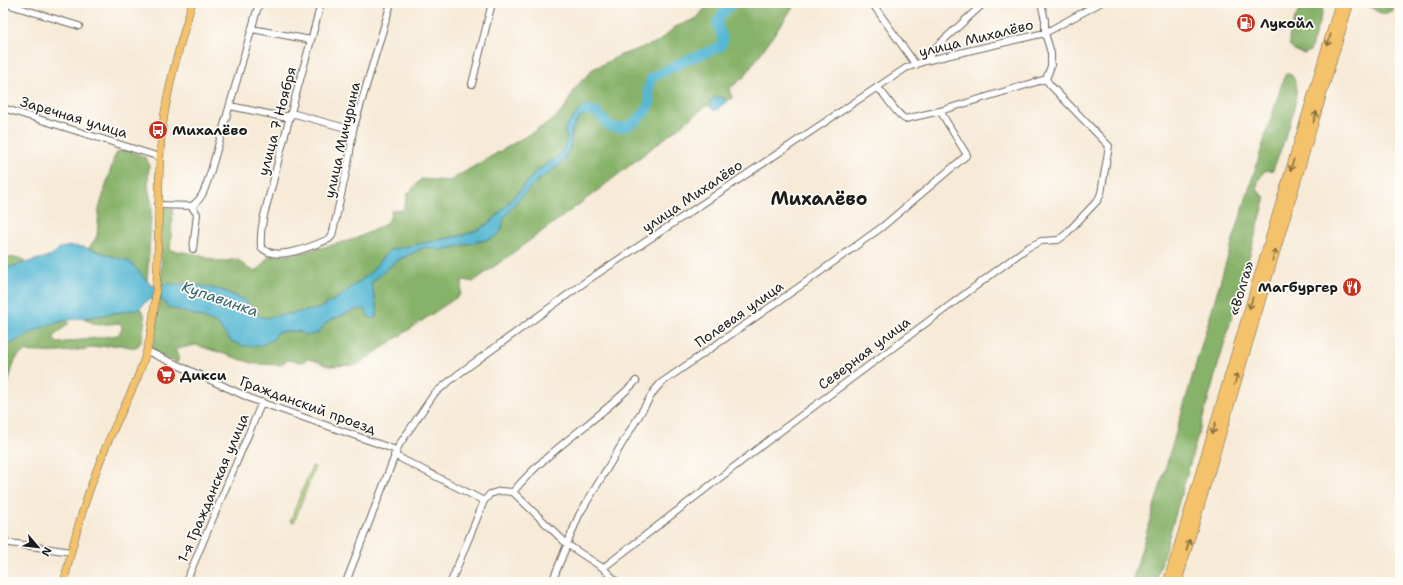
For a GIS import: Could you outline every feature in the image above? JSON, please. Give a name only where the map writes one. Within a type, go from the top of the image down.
[{"type":"highway","name":"«Волга»","points":[[1168,582],[1340,3]]},
{"type":"highway","name":"«Волга»","points":[[1177,582],[1349,3]]},
{"type":"main road","points":[[64,582],[71,552],[92,484],[140,372],[147,351],[154,307],[160,157],[168,95],[192,3]]},
{"type":"street","points":[[3,3],[79,26]]},
{"type":"street","points":[[158,205],[192,206],[202,194],[230,106],[259,3]]},
{"type":"street","name":"улица 7 Ноября","points":[[321,3],[289,117],[260,237],[261,247],[268,252],[292,252],[329,239],[332,236]]},
{"type":"street","name":"улица Мичурина","points":[[332,236],[350,159],[354,130],[391,3]]},
{"type":"street","points":[[472,84],[492,3]]},
{"type":"street","points":[[872,3],[916,65]]},
{"type":"street","points":[[925,61],[937,46],[984,3]]},
{"type":"street","points":[[878,87],[884,93],[897,114],[905,119],[940,111],[1046,79],[1050,66],[1051,53],[1045,33],[1046,20],[1041,3]]},
{"type":"street","name":"улица Михалёво","points":[[346,582],[395,453],[434,394],[457,375],[588,280],[720,190],[906,68],[925,61],[1045,33],[1100,3]]},
{"type":"street","points":[[252,29],[311,40]]},
{"type":"street","name":"Северная улица","points":[[603,568],[778,433],[1026,248],[1041,241],[1058,240],[1065,235],[1098,200],[1101,193],[1109,146],[1046,79]]},
{"type":"street","points":[[230,106],[289,117],[295,114],[354,130]]},
{"type":"street","name":"Заречная улица","points":[[3,108],[160,157]]},
{"type":"street","name":"Полевая улица","points":[[552,582],[579,515],[651,396],[661,383],[882,227],[967,155],[940,111]]},
{"type":"street","points":[[192,206],[197,214],[193,249]]},
{"type":"street","name":"Гражданский проезд","points":[[147,351],[262,402],[395,453],[433,477],[484,500]]},
{"type":"street","points":[[513,492],[533,469],[617,401],[636,381]]},
{"type":"street","name":"1-я Гражданская улица","points":[[186,582],[262,402]]},
{"type":"street","points":[[451,582],[484,500],[490,494],[500,491],[513,492],[568,545],[603,568],[617,582]]},
{"type":"street","points":[[3,542],[71,552]]},
{"type":"green space","points":[[709,3],[796,3],[744,77],[730,88],[732,98],[726,102],[724,98],[710,101],[711,105],[705,107],[589,197],[473,282],[463,280],[460,295],[357,365],[328,366],[314,360],[307,359],[303,362],[287,360],[281,365],[255,364],[196,345],[175,349],[179,357],[177,363],[155,353],[153,346],[159,299],[162,300],[168,307],[201,317],[217,324],[232,342],[287,331],[295,331],[306,335],[320,331],[326,323],[331,320],[355,310],[365,309],[378,312],[371,283],[396,261],[425,247],[442,250],[486,240],[501,226],[504,218],[518,200],[536,182],[560,165],[570,148],[572,130],[579,118],[586,114],[596,115],[578,112],[565,128],[567,138],[565,146],[558,157],[538,170],[494,219],[480,229],[464,235],[389,250],[369,274],[339,297],[318,309],[265,318],[255,314],[247,302],[225,291],[203,287],[161,284],[162,207],[173,209],[170,250],[195,254],[220,262],[237,259],[249,269],[257,271],[269,256],[297,254],[355,239],[384,225],[390,218],[392,210],[403,210],[408,194],[421,179],[449,181],[552,121],[564,109],[576,87],[593,69],[621,55],[658,42],[675,27],[697,18]]},
{"type":"green space","points":[[1364,3],[1394,3],[1393,10],[1384,14]]},
{"type":"green space","points":[[1317,5],[1321,6],[1323,10],[1310,51],[1304,54],[1294,50],[1290,46],[1290,32],[1300,9]]},
{"type":"green space","points":[[1287,72],[1294,78],[1296,89],[1292,118],[1273,170],[1264,171],[1258,181],[1257,190],[1265,197],[1265,201],[1156,582],[1132,582],[1223,272],[1284,77]]},
{"type":"green space","points":[[127,150],[146,158],[149,164],[148,187],[152,205],[147,282],[130,262],[89,248],[97,236],[99,209],[114,158],[118,151]]},
{"type":"green space","points":[[3,257],[20,258],[24,260],[23,264],[3,269]]},
{"type":"green space","points":[[140,309],[145,317],[145,321],[142,339],[138,346],[133,347],[117,345],[56,352],[25,352],[16,359],[6,387],[3,391],[3,348],[38,329],[66,320],[69,323],[54,336],[54,340],[58,343],[118,335],[122,329],[122,325],[119,323],[99,325],[86,320],[85,318]]},
{"type":"green space","points":[[312,466],[315,467],[294,522],[290,521]]},
{"type":"water","points":[[715,97],[724,98],[726,102],[715,111],[711,108],[710,101]]},
{"type":"water","points":[[588,106],[598,108],[598,114],[586,114],[579,118],[572,130],[570,148],[565,158],[560,165],[536,182],[518,200],[504,218],[501,232],[493,238],[442,250],[425,247],[396,261],[371,283],[378,312],[375,319],[369,317],[365,309],[355,310],[331,320],[326,323],[320,331],[313,335],[306,335],[298,331],[280,332],[276,334],[274,339],[260,346],[244,346],[232,342],[217,324],[201,317],[168,307],[162,300],[151,299],[147,301],[140,309],[57,322],[38,329],[3,348],[3,269],[50,256],[60,248],[70,246],[84,247],[130,262],[152,286],[187,284],[224,291],[248,303],[261,317],[265,318],[318,309],[339,297],[369,274],[389,250],[464,235],[480,229],[494,219],[538,170],[558,157],[565,146],[567,138],[564,131],[565,128],[578,112]]},
{"type":"waterway","name":"Купавинка","points":[[586,110],[597,112],[609,126],[622,127],[633,123],[643,114],[650,103],[648,90],[651,78],[687,60],[720,47],[723,38],[717,23],[722,14],[733,3]]},
{"type":"place","name":"Лукойл","points":[[1246,23]]},
{"type":"place","name":"Михалёво","points":[[158,130]]},
{"type":"place","name":"Магбургер","points":[[1352,287]]},
{"type":"place","name":"Дикси","points":[[166,375]]},
{"type":"district","name":"Михалёво","points":[[819,199]]}]
